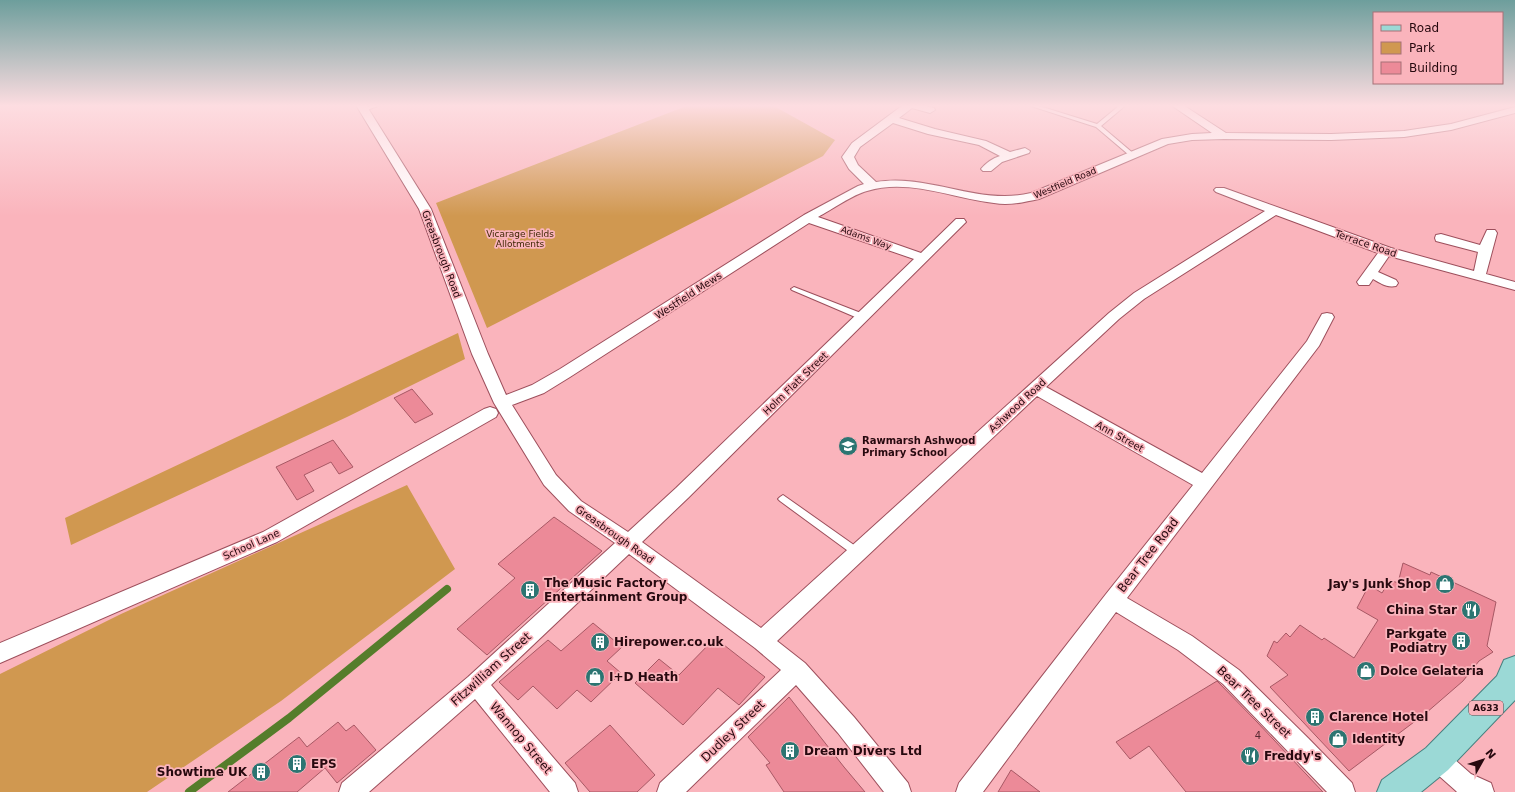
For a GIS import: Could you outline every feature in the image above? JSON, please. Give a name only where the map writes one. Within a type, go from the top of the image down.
[{"type":"main road","name":"A633","points":[[1394,792],[1444,751],[1508,686],[1515,670]]},
{"type":"street","name":"Greasbrough Road","points":[[384,142],[425,209],[480,354],[496,408],[511,419],[550,480],[575,506],[628,542],[762,641],[796,670],[846,725],[899,792]]},
{"type":"street","points":[[860,142],[856,145],[848,157],[853,167],[872,185]]},
{"type":"street","points":[[982,142],[1008,156]]},
{"type":"street","name":"Westfield Road","points":[[872,185],[900,183],[914,184],[995,200],[1018,200],[1042,194],[1131,154],[1163,142]]},
{"type":"street","points":[[987,169],[998,160],[1025,151]]},
{"type":"street","name":"Westfield Mews","points":[[496,408],[538,389],[565,373],[808,218],[855,190],[872,185]]},
{"type":"street","name":"Terrace Road","points":[[1220,190],[1386,251],[1515,286]]},
{"type":"street","name":"Ashwood Road","points":[[762,641],[1114,316],[1139,296],[1274,210]]},
{"type":"street","name":"Adams Way","points":[[808,218],[923,258]]},
{"type":"street","name":"Holm Flatt Street","points":[[628,542],[682,493],[960,222]]},
{"type":"street","points":[[1479,276],[1490,233]]},
{"type":"street","points":[[1441,238],[1485,250]]},
{"type":"street","points":[[1386,251],[1367,278],[1391,284]]},
{"type":"street","name":"Bear Tree Road","points":[[968,792],[1113,600],[1314,343],[1327,317]]},
{"type":"street","name":"Ann Street","points":[[1035,388],[1205,483]]},
{"type":"street","name":"School Lane","points":[[0,653],[270,537],[496,408]]},
{"type":"street","name":"Fitzwilliam Street","points":[[351,792],[476,684],[628,542]]},
{"type":"street","name":"Bear Tree Street","points":[[1113,600],[1185,643],[1231,677],[1300,746],[1343,792]]},
{"type":"street","name":"Dudley Street","points":[[669,792],[796,670]]},
{"type":"street","name":"Wannop Street","points":[[476,684],[566,792]]},
{"type":"street","points":[[1444,751],[1463,782],[1482,792]]},
{"type":"lane","points":[[1117,142],[1131,154]]},
{"type":"lane","points":[[794,289],[863,317]]},
{"type":"lane","points":[[784,499],[858,553]]},
{"type":"green space","name":"Vicarage Fields Allotments","points":[[594,142],[834,142],[823,156],[487,328],[436,203]]},
{"type":"green space","points":[[458,333],[465,359],[347,417],[71,545],[65,518]]},
{"type":"green space","points":[[407,485],[455,569],[281,701],[147,792],[0,792],[0,674],[121,614]]},
{"type":"building","points":[[412,389],[433,414],[415,423],[394,398]]},
{"type":"building","points":[[333,440],[353,467],[339,474],[331,462],[304,475],[314,491],[297,500],[276,467]]},
{"type":"building","name":"The Music Factory Entertainment Group","points":[[554,517],[602,551],[487,655],[457,629],[515,578],[498,564]]},
{"type":"building","points":[[1403,563],[1430,575],[1431,572],[1496,602],[1487,646],[1493,652],[1479,661],[1463,681],[1426,713],[1349,771],[1270,687],[1288,675],[1267,656],[1274,641],[1277,643],[1286,633],[1290,637],[1300,625],[1322,640],[1324,638],[1354,658],[1378,620],[1357,608],[1369,585],[1382,593],[1390,580],[1398,583]]},
{"type":"building","points":[[593,623],[622,647],[607,661],[621,673],[591,702],[577,690],[557,709],[533,686],[518,700],[499,682],[548,640],[561,651]]},
{"type":"building","points":[[715,638],[765,677],[739,705],[718,688],[683,725],[635,683],[659,659],[679,675]]},
{"type":"building","points":[[1217,681],[1323,792],[1186,792],[1149,746],[1130,759],[1116,742]]},
{"type":"building","points":[[789,697],[865,792],[784,792],[766,765],[770,763],[748,737]]},
{"type":"building","points":[[338,722],[346,731],[354,725],[376,750],[337,783],[325,768],[297,792],[228,792],[299,737],[307,747]]},
{"type":"building","points":[[610,725],[655,775],[637,792],[590,792],[565,763]]},
{"type":"building","points":[[1011,770],[1040,792],[998,792]]},
{"type":"waterway","points":[[189,792],[289,718],[447,589]]},
{"type":"place","name":"Rawmarsh Ashwood Primary School","points":[[848,446]]},
{"type":"place","name":"Jay's Junk Shop","points":[[1445,584]]},
{"type":"place","name":"The Music Factory Entertainment Group","points":[[530,590]]},
{"type":"place","name":"China Star","points":[[1471,610]]},
{"type":"place","name":"Parkgate Podiatry","points":[[1461,641]]},
{"type":"place","name":"Hirepower.co.uk","points":[[600,642]]},
{"type":"place","name":"Dolce Gelateria","points":[[1366,671]]},
{"type":"place","name":"I+D Heath","points":[[595,677]]},
{"type":"place","name":"Clarence Hotel","points":[[1315,717]]},
{"type":"place","name":"Identity","points":[[1338,739]]},
{"type":"place","name":"Dream Divers Ltd","points":[[790,751]]},
{"type":"place","name":"Freddy's","points":[[1250,756]]},
{"type":"place","name":"EPS","points":[[297,764]]},
{"type":"place","name":"Showtime UK","points":[[261,772]]}]
